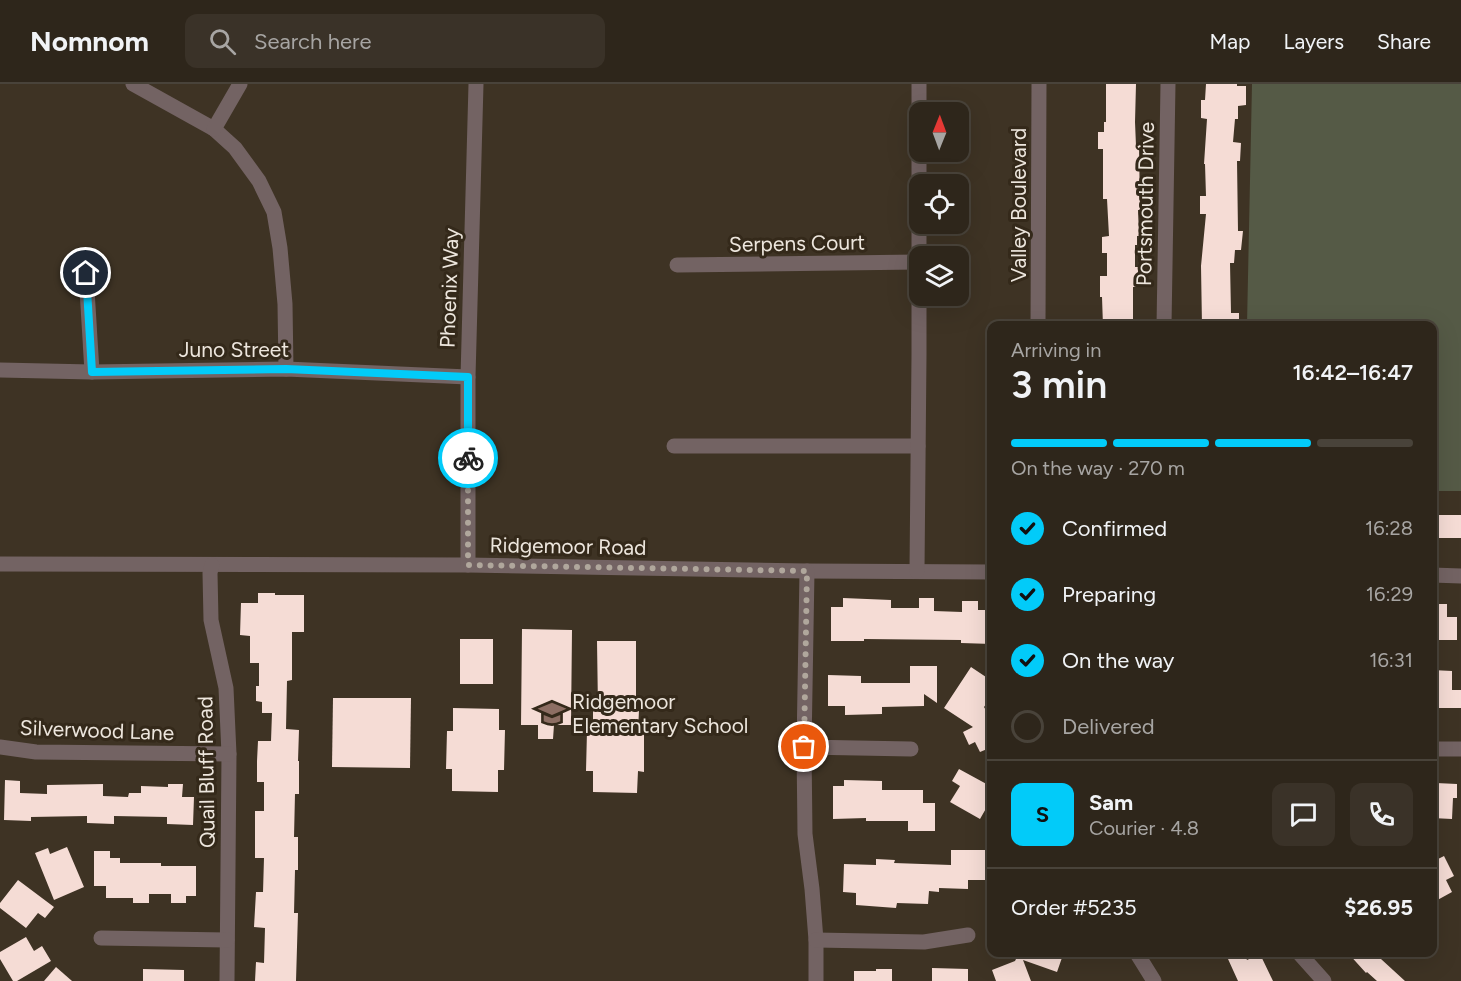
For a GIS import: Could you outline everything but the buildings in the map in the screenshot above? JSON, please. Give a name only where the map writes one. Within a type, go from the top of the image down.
[{"type":"street","points":[[133,84],[214,129],[235,148],[259,180],[274,212],[280,248],[285,304],[286,369]]},
{"type":"street","points":[[214,129],[240,84]]},
{"type":"street","name":"Phoenix Way","points":[[468,565],[468,377],[476,84]]},
{"type":"street","points":[[918,246],[919,84]]},
{"type":"street","name":"Valley Boulevard","points":[[1038,321],[1039,84]]},
{"type":"street","name":"Portsmouth Drive","points":[[1164,321],[1168,84]]},
{"type":"street","name":"Serpens Court","points":[[677,265],[909,262]]},
{"type":"street","points":[[86,273],[92,372]]},
{"type":"street","points":[[918,306],[918,571]]},
{"type":"street","name":"Juno Street","points":[[0,370],[92,372],[286,369],[468,377]]},
{"type":"street","points":[[674,446],[918,446]]},
{"type":"street","name":"Ridgemoor Road","points":[[0,564],[468,565],[987,572]]},
{"type":"street","name":"Quail Bluff Road","points":[[212,564],[210,573],[211,620],[226,688],[229,754],[227,981]]},
{"type":"street","points":[[807,571],[805,834],[816,940],[816,981]]},
{"type":"street","points":[[1437,575],[1461,576]]},
{"type":"street","name":"Silverwood Lane","points":[[0,747],[36,752],[229,754]]},
{"type":"street","points":[[804,747],[911,749]]},
{"type":"street","points":[[1437,749],[1461,749]]},
{"type":"street","points":[[816,940],[924,942],[968,935]]},
{"type":"street","points":[[101,938],[227,940]]},
{"type":"street","points":[[1139,957],[1154,981]]},
{"type":"street","points":[[1302,957],[1324,981]]},
{"type":"green space","points":[[1252,84],[1461,84],[1461,491],[1437,491],[1437,321],[1247,321]]},
{"type":"way so far","points":[[468,458],[468,565],[807,571],[804,747]]},
{"type":"place","name":"Ridgemoor Elementary School","points":[[552,713]]},
{"type":"route","points":[[86,273],[92,372],[286,369],[468,377],[468,458]]}]
